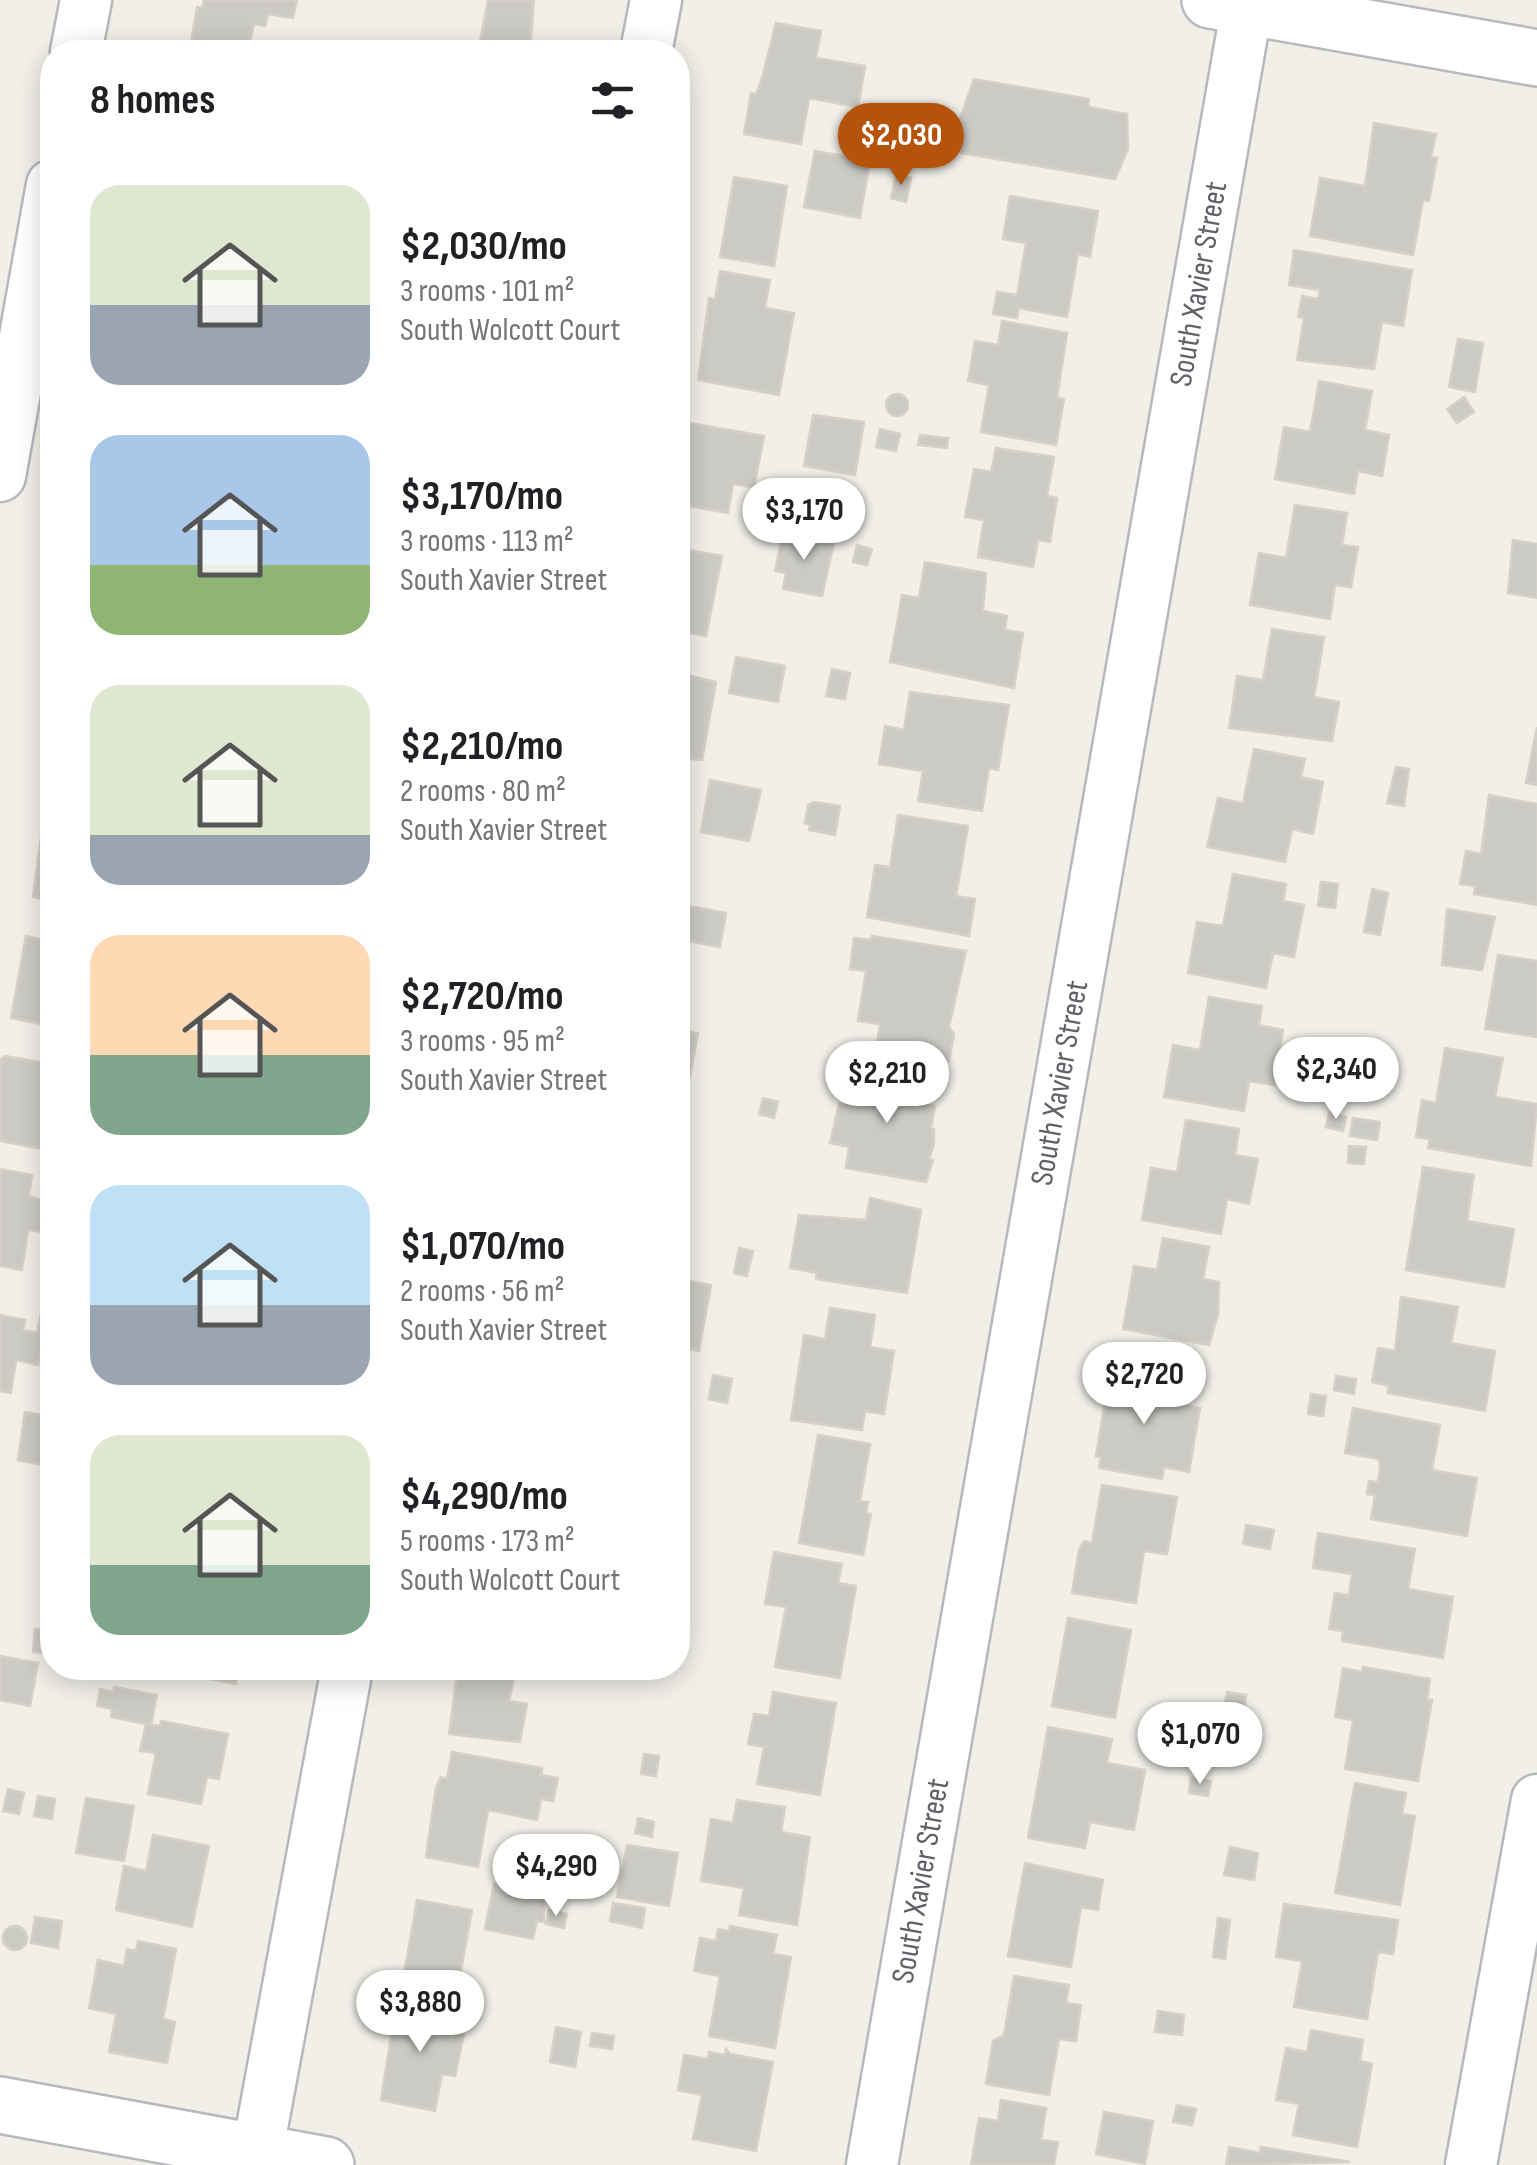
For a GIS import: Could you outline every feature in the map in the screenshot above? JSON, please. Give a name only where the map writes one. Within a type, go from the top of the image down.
[{"type":"main road","points":[[1235,2],[1537,58]]},
{"type":"main road","points":[[0,2105],[256,2159],[326,2165]]},
{"type":"street","points":[[78,40],[86,0]]},
{"type":"street","points":[[648,40],[656,0]]},
{"type":"street","name":"South Xavier Street","points":[[872,2165],[1235,2]]},
{"type":"street","points":[[0,476],[40,252]]},
{"type":"street","points":[[256,2159],[346,1680]]},
{"type":"street","points":[[1471,2165],[1537,1800]]},
{"type":"building","points":[[204,0],[297,0],[293,18],[268,14],[265,26],[254,24],[251,40],[191,40],[197,7],[202,8]]},
{"type":"building","points":[[488,0],[534,0],[531,40],[480,40]]},
{"type":"building","points":[[776,23],[821,31],[816,58],[865,66],[858,107],[809,98],[801,144],[744,134],[751,93],[756,94],[762,78]]},
{"type":"building","points":[[974,79],[1089,99],[1088,107],[1127,114],[1128,149],[1115,179],[961,153],[960,119]]},
{"type":"building","points":[[918,107],[931,110],[927,129],[914,126]]},
{"type":"building","points":[[1374,123],[1436,134],[1431,157],[1437,158],[1429,201],[1423,200],[1413,255],[1310,236],[1320,178],[1365,186]]},
{"type":"building","points":[[815,151],[870,161],[860,218],[804,207]]},
{"type":"building","points":[[896,175],[911,178],[906,202],[891,198]]},
{"type":"building","points":[[734,177],[787,186],[774,266],[720,257]]},
{"type":"building","points":[[1010,196],[1098,211],[1090,257],[1078,254],[1067,317],[1019,308],[1017,318],[993,314],[997,292],[1017,295],[1026,243],[1003,239]]},
{"type":"building","points":[[1294,250],[1412,270],[1403,326],[1382,322],[1374,369],[1297,360],[1304,318],[1298,317],[1302,296],[1318,299],[1320,290],[1289,285]]},
{"type":"building","points":[[720,271],[770,280],[765,308],[794,313],[779,395],[698,380],[709,298],[715,299]]},
{"type":"building","points":[[1002,321],[1067,333],[1057,398],[1064,399],[1056,445],[981,432],[989,385],[968,381],[975,341],[998,345]]},
{"type":"building","points":[[1458,339],[1483,343],[1475,392],[1449,387]]},
{"type":"building","points":[[1319,381],[1372,391],[1365,430],[1389,435],[1382,476],[1358,471],[1354,494],[1275,479],[1284,427],[1310,432]]},
{"type":"building","points":[[897,394],[905,397],[905,413],[897,416],[889,413],[886,405],[889,397]]},
{"type":"building","points":[[1464,397],[1474,412],[1457,423],[1447,409]]},
{"type":"building","points":[[813,415],[864,422],[855,475],[804,466]]},
{"type":"building","points":[[690,423],[764,436],[754,487],[733,484],[728,513],[690,506]]},
{"type":"building","points":[[880,429],[900,434],[896,451],[876,447]]},
{"type":"building","points":[[920,435],[948,438],[947,448],[918,445]]},
{"type":"building","points":[[996,448],[1054,457],[1047,496],[1057,498],[1050,542],[1038,540],[1033,567],[978,557],[984,520],[965,517],[974,469],[991,472]]},
{"type":"building","points":[[1295,505],[1347,513],[1342,545],[1358,547],[1351,587],[1335,585],[1330,619],[1250,605],[1259,553],[1286,558]]},
{"type":"building","points":[[783,532],[834,542],[822,596],[783,589],[786,573],[775,571]]},
{"type":"building","points":[[1513,540],[1537,544],[1537,598],[1508,593]]},
{"type":"building","points":[[857,545],[872,549],[867,565],[853,562]]},
{"type":"building","points":[[690,550],[722,556],[706,636],[690,633]]},
{"type":"building","points":[[925,562],[986,573],[983,611],[1007,616],[1005,630],[1023,633],[1014,688],[890,662],[902,595],[919,598]]},
{"type":"building","points":[[1272,629],[1324,637],[1314,697],[1339,702],[1332,741],[1229,728],[1237,676],[1263,680]]},
{"type":"building","points":[[736,657],[785,666],[778,702],[729,693]]},
{"type":"building","points":[[832,669],[850,673],[845,699],[826,696]]},
{"type":"building","points":[[690,676],[716,682],[702,760],[690,759]]},
{"type":"building","points":[[910,692],[1009,705],[998,770],[989,768],[982,811],[918,801],[923,771],[879,764],[885,726],[904,730]]},
{"type":"building","points":[[1537,727],[1537,785],[1526,783]]},
{"type":"building","points":[[1254,749],[1305,759],[1301,777],[1323,782],[1313,834],[1292,829],[1285,862],[1207,847],[1218,798],[1243,803]]},
{"type":"building","points":[[1396,767],[1409,769],[1404,806],[1387,803]]},
{"type":"building","points":[[710,780],[761,790],[749,841],[701,832]]},
{"type":"building","points":[[1489,795],[1537,804],[1537,905],[1474,894],[1475,886],[1460,884],[1466,851],[1481,854]]},
{"type":"building","points":[[814,802],[840,806],[835,835],[809,830],[810,824],[805,823],[808,805]]},
{"type":"building","points":[[898,815],[968,826],[956,896],[975,899],[969,936],[867,917],[875,865],[890,867]]},
{"type":"building","points":[[40,845],[40,898],[33,897]]},
{"type":"building","points":[[1233,874],[1286,884],[1283,901],[1304,905],[1294,957],[1273,953],[1266,988],[1188,973],[1197,922],[1223,926]]},
{"type":"building","points":[[1321,882],[1338,884],[1335,908],[1318,906]]},
{"type":"building","points":[[1372,889],[1388,893],[1380,935],[1364,932]]},
{"type":"building","points":[[690,906],[726,913],[720,947],[690,941]]},
{"type":"building","points":[[1447,909],[1495,917],[1482,970],[1442,965]]},
{"type":"building","points":[[26,936],[40,939],[40,1024],[11,1018]]},
{"type":"building","points":[[872,936],[966,951],[949,1027],[954,1034],[949,1061],[876,1050],[880,1024],[858,1021],[866,971],[850,969],[854,938],[871,940]]},
{"type":"building","points":[[1498,955],[1537,961],[1537,1037],[1485,1029]]},
{"type":"building","points":[[1209,997],[1262,1006],[1259,1025],[1283,1030],[1274,1085],[1249,1081],[1244,1111],[1164,1097],[1173,1045],[1200,1050]]},
{"type":"building","points":[[690,1032],[698,1033],[690,1077]]},
{"type":"building","points":[[1445,1048],[1503,1058],[1495,1097],[1537,1104],[1531,1166],[1428,1148],[1430,1139],[1416,1137],[1422,1100],[1436,1103]]},
{"type":"building","points":[[5,1056],[40,1062],[40,1148],[0,1141],[0,1060]]},
{"type":"building","points":[[864,1063],[917,1073],[912,1102],[935,1106],[931,1129],[934,1144],[929,1159],[933,1160],[926,1182],[846,1168],[849,1147],[830,1143],[839,1104],[856,1107]]},
{"type":"building","points":[[763,1098],[778,1102],[774,1118],[759,1114]]},
{"type":"building","points":[[1329,1113],[1346,1117],[1343,1131],[1326,1127]]},
{"type":"building","points":[[1353,1118],[1380,1122],[1377,1140],[1350,1136]]},
{"type":"building","points":[[1186,1120],[1239,1129],[1235,1155],[1258,1159],[1249,1204],[1227,1199],[1221,1234],[1142,1220],[1151,1168],[1177,1172]]},
{"type":"building","points":[[1349,1146],[1366,1147],[1364,1164],[1348,1163]]},
{"type":"building","points":[[1423,1167],[1474,1175],[1467,1221],[1514,1229],[1504,1287],[1406,1270]]},
{"type":"building","points":[[0,1169],[32,1175],[29,1196],[40,1199],[40,1232],[28,1230],[22,1270],[0,1266]]},
{"type":"building","points":[[870,1198],[921,1210],[907,1293],[816,1279],[817,1273],[790,1268],[799,1215],[866,1220]]},
{"type":"building","points":[[1163,1238],[1209,1247],[1203,1279],[1219,1282],[1218,1314],[1209,1345],[1123,1329],[1134,1266],[1157,1270]]},
{"type":"building","points":[[739,1248],[753,1251],[747,1276],[734,1273]]},
{"type":"building","points":[[690,1281],[711,1285],[699,1351],[690,1349]]},
{"type":"building","points":[[1401,1297],[1458,1307],[1451,1343],[1495,1351],[1485,1411],[1388,1393],[1389,1386],[1372,1382],[1378,1348],[1395,1351]]},
{"type":"building","points":[[830,1308],[875,1315],[870,1347],[894,1351],[884,1414],[865,1411],[862,1430],[791,1420],[804,1335],[825,1339]]},
{"type":"building","points":[[0,1315],[25,1320],[23,1330],[37,1333],[40,1318],[38,1365],[16,1360],[11,1393],[0,1391]]},
{"type":"building","points":[[1111,1367],[1163,1376],[1159,1400],[1200,1408],[1189,1472],[1164,1467],[1162,1479],[1099,1468],[1101,1457],[1096,1456]]},
{"type":"building","points":[[713,1375],[732,1379],[727,1403],[709,1399]]},
{"type":"building","points":[[1336,1376],[1356,1379],[1354,1394],[1334,1390]]},
{"type":"building","points":[[1311,1394],[1326,1396],[1323,1416],[1308,1414]]},
{"type":"building","points":[[1353,1408],[1440,1425],[1432,1470],[1477,1478],[1467,1536],[1371,1519],[1375,1495],[1367,1494],[1369,1481],[1378,1482],[1379,1459],[1345,1453]]},
{"type":"building","points":[[25,1412],[40,1415],[40,1465],[18,1460]]},
{"type":"building","points":[[818,1435],[870,1444],[860,1501],[868,1502],[866,1513],[871,1514],[863,1555],[799,1543]]},
{"type":"building","points":[[1102,1485],[1177,1497],[1167,1554],[1144,1551],[1136,1603],[1072,1593],[1079,1550],[1084,1541],[1092,1543]]},
{"type":"building","points":[[1246,1525],[1274,1530],[1270,1549],[1243,1544]]},
{"type":"building","points":[[1318,1533],[1415,1549],[1408,1589],[1453,1597],[1443,1658],[1342,1641],[1343,1631],[1329,1629],[1335,1593],[1349,1595],[1352,1574],[1313,1568]]},
{"type":"building","points":[[774,1552],[842,1564],[838,1583],[856,1586],[840,1678],[775,1667],[786,1607],[765,1604]]},
{"type":"building","points":[[1068,1618],[1131,1630],[1115,1718],[1052,1706]]},
{"type":"building","points":[[35,1629],[40,1630],[40,1653],[33,1652]]},
{"type":"building","points":[[0,1656],[38,1663],[30,1706],[0,1700]]},
{"type":"building","points":[[1363,1667],[1430,1679],[1427,1700],[1432,1700],[1418,1781],[1345,1769],[1353,1720],[1335,1717],[1343,1668],[1362,1672]]},
{"type":"building","points":[[456,1680],[513,1680],[509,1701],[527,1704],[520,1742],[449,1734]]},
{"type":"building","points":[[114,1687],[157,1695],[151,1725],[160,1726],[161,1721],[228,1734],[219,1779],[207,1777],[201,1804],[148,1794],[156,1753],[140,1751],[146,1724],[111,1717],[112,1709],[97,1706],[100,1689],[113,1692]]},
{"type":"building","points":[[773,1692],[836,1703],[820,1795],[757,1784],[764,1747],[748,1744],[754,1714],[769,1716]]},
{"type":"building","points":[[1227,1692],[1246,1695],[1237,1753],[1200,1744],[1203,1729],[1220,1732]]},
{"type":"building","points":[[1048,1727],[1112,1739],[1107,1763],[1145,1770],[1134,1830],[1090,1822],[1085,1848],[1028,1838]]},
{"type":"building","points":[[452,1752],[542,1768],[541,1775],[558,1778],[553,1801],[541,1799],[537,1820],[488,1810],[478,1867],[426,1857],[436,1787],[441,1777],[447,1779]]},
{"type":"building","points":[[644,1754],[659,1756],[656,1776],[641,1774]]},
{"type":"building","points":[[1191,1778],[1211,1781],[1208,1796],[1189,1793]]},
{"type":"building","points":[[1355,1783],[1406,1793],[1402,1814],[1415,1816],[1400,1905],[1335,1893]]},
{"type":"building","points":[[8,1789],[24,1793],[19,1814],[3,1811]]},
{"type":"building","points":[[38,1796],[55,1799],[52,1819],[34,1816]]},
{"type":"building","points":[[86,1798],[134,1806],[124,1861],[76,1853]]},
{"type":"building","points":[[737,1800],[785,1807],[781,1832],[810,1837],[797,1925],[739,1915],[744,1888],[701,1881],[711,1819],[733,1823]]},
{"type":"building","points":[[638,1818],[654,1822],[652,1837],[635,1833]]},
{"type":"building","points":[[153,1835],[209,1846],[192,1927],[116,1910],[124,1866],[146,1871]]},
{"type":"building","points":[[627,1845],[678,1853],[669,1906],[617,1897]]},
{"type":"building","points":[[1230,1847],[1258,1853],[1254,1880],[1224,1875]]},
{"type":"building","points":[[1025,1863],[1103,1880],[1098,1910],[1081,1907],[1071,1967],[1008,1956]]},
{"type":"building","points":[[494,1884],[543,1894],[544,1922],[537,1921],[533,1939],[485,1929]]},
{"type":"building","points":[[417,1900],[472,1910],[457,1992],[403,1981]]},
{"type":"building","points":[[613,1903],[645,1908],[642,1928],[610,1921]]},
{"type":"building","points":[[1284,1904],[1398,1920],[1393,1954],[1378,1952],[1367,2019],[1294,2007],[1302,1961],[1276,1957]]},
{"type":"building","points":[[549,1910],[567,1914],[564,1928],[546,1924]]},
{"type":"building","points":[[35,1917],[62,1921],[58,1948],[31,1943]]},
{"type":"building","points":[[1218,1918],[1230,1920],[1225,1959],[1213,1957]]},
{"type":"building","points":[[15,1926],[27,1938],[15,1950],[3,1938]]},
{"type":"building","points":[[730,1926],[777,1935],[773,1954],[791,1957],[775,2048],[709,2036],[720,1976],[694,1971],[700,1938],[716,1941],[718,1929],[729,1931]]},
{"type":"building","points":[[138,1941],[176,1949],[163,2019],[175,2022],[167,2063],[109,2052],[116,2014],[89,2008],[98,1960],[124,1966],[127,1949],[136,1951]]},
{"type":"building","points":[[1014,1976],[1069,1985],[1066,2003],[1081,2005],[1076,2041],[1059,2039],[1049,2095],[986,2084],[993,2041],[1004,2035]]},
{"type":"building","points":[[403,1998],[451,2007],[446,2031],[464,2034],[455,2076],[442,2074],[435,2111],[381,2100],[392,2030]]},
{"type":"building","points":[[1158,2011],[1184,2015],[1182,2035],[1155,2032]]},
{"type":"building","points":[[556,2027],[581,2032],[575,2067],[550,2062]]},
{"type":"building","points":[[1311,2030],[1363,2040],[1360,2061],[1372,2064],[1357,2147],[1293,2135],[1299,2104],[1276,2100],[1286,2048],[1307,2052]]},
{"type":"building","points":[[592,2033],[614,2036],[612,2049],[590,2046]]},
{"type":"building","points":[[726,2049],[730,2054],[773,2062],[756,2151],[693,2139],[702,2095],[678,2090],[684,2055],[708,2059],[709,2052],[725,2055]]},
{"type":"building","points":[[1001,2100],[1046,2108],[1041,2140],[1058,2142],[1054,2165],[971,2165],[979,2118],[998,2121]]},
{"type":"building","points":[[1177,2105],[1196,2109],[1192,2125],[1173,2122]]},
{"type":"building","points":[[1104,2112],[1153,2121],[1145,2164],[1096,2154]]},
{"type":"building","points":[[1229,2147],[1260,2153],[1261,2147],[1350,2162],[1226,2165]]}]
